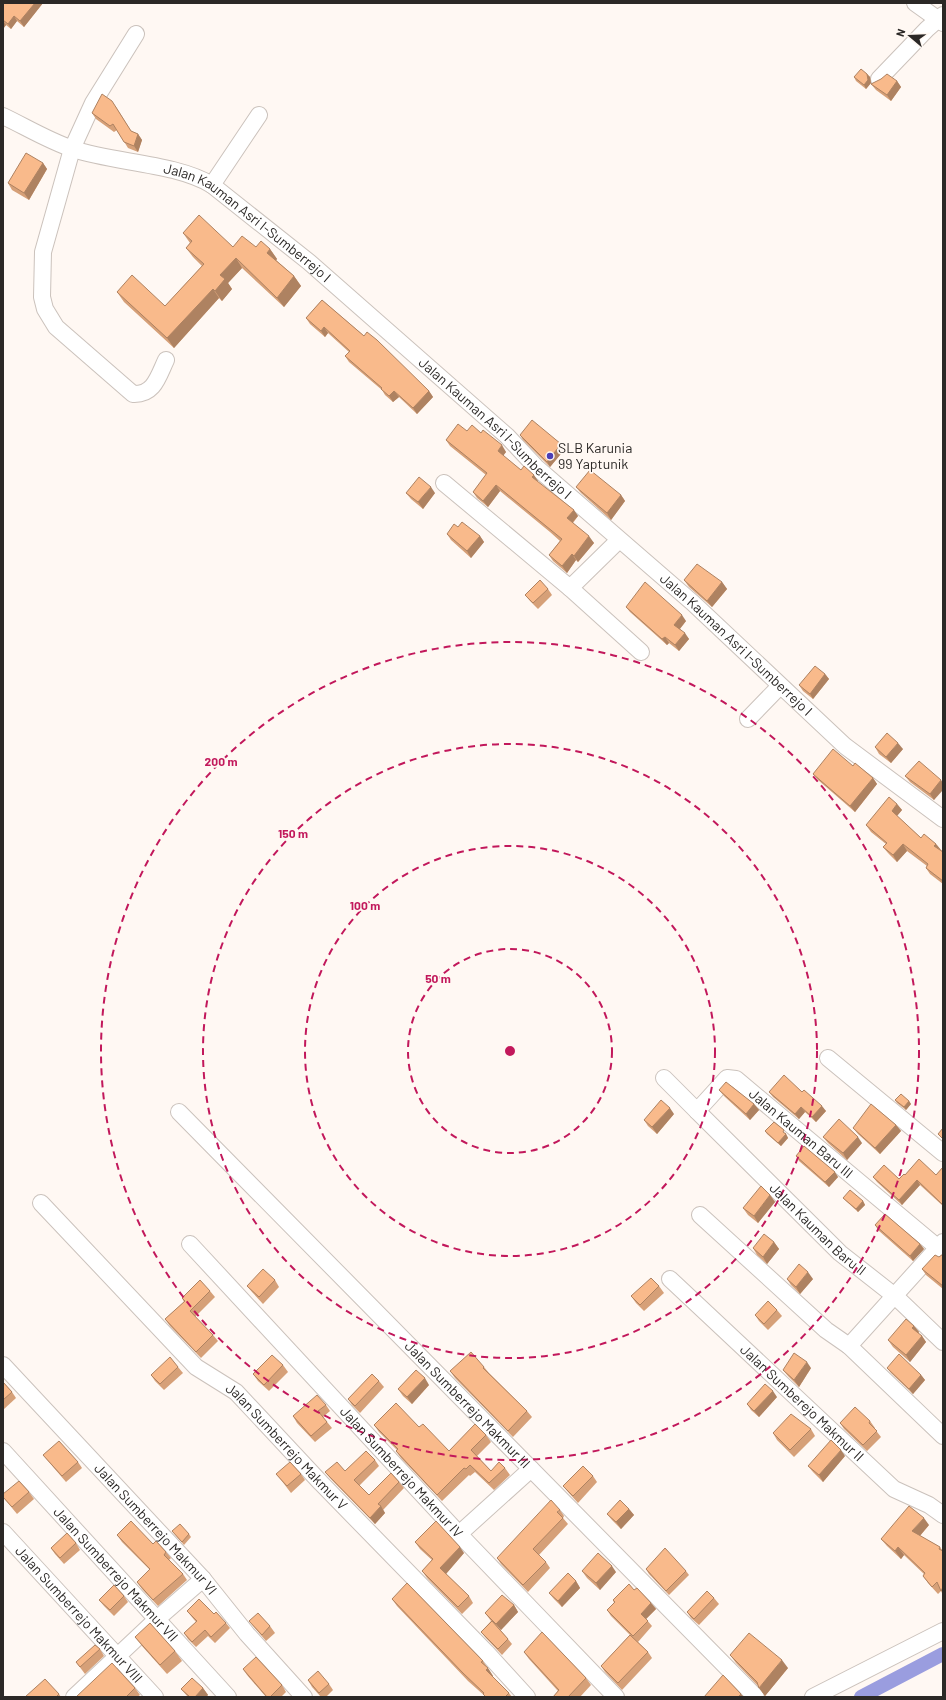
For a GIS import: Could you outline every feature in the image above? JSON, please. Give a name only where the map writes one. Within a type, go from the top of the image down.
[{"type":"street","points":[[879,79],[941,19],[915,3]]},
{"type":"street","points":[[136,34],[93,103],[72,149],[43,252],[42,297],[45,309],[56,327],[133,394],[142,394],[152,388],[166,360]]},
{"type":"street","name":"Jalan Kauman Asri I-Sumberrejo I","points":[[3,116],[72,149],[180,172],[203,180],[212,185],[310,262],[507,436],[536,468],[693,603],[844,746],[943,819]]},
{"type":"street","points":[[212,185],[258,116]]},
{"type":"street","points":[[444,483],[570,588],[641,652]]},
{"type":"street","points":[[570,588],[619,540]]},
{"type":"street","points":[[748,719],[780,686]]},
{"type":"street","points":[[828,1058],[943,1154]]},
{"type":"street","points":[[664,1078],[697,1111]]},
{"type":"street","name":"Jalan Kauman Baru III","points":[[697,1111],[727,1078],[734,1078],[942,1247]]},
{"type":"street","name":"Jalan Kauman Baru II","points":[[697,1111],[840,1252],[896,1297],[943,1342]]},
{"type":"street","name":"Jalan Sumberrejo Makmur III","points":[[179,1112],[756,1697]]},
{"type":"street","name":"Jalan Sumberrejo Makmur V","points":[[42,1203],[196,1367],[236,1392],[321,1483],[486,1652],[527,1697]]},
{"type":"street","points":[[700,1215],[826,1330],[850,1346],[943,1436]]},
{"type":"street","name":"Jalan Sumberrejo Makmur IV","points":[[190,1244],[459,1534],[616,1697]]},
{"type":"street","points":[[850,1346],[942,1247]]},
{"type":"street","name":"Jalan Sumberejo Makmur II","points":[[670,1278],[894,1488],[929,1505],[943,1515]]},
{"type":"street","name":"Jalan Sumberrejo Makmur VI","points":[[3,1365],[203,1579],[247,1634],[304,1697]]},
{"type":"street","name":"Jalan Sumberrejo Makmur VII","points":[[3,1451],[228,1697]]},
{"type":"street","points":[[459,1534],[531,1469]]},
{"type":"street","name":"Jalan Sumberrejo Makmur VIII","points":[[3,1532],[155,1697]]},
{"type":"street","points":[[74,1697],[157,1619],[203,1579]]},
{"type":"street","points":[[813,1697],[943,1631]]},
{"type":"building","points":[[3,3],[35,3],[20,21],[14,16],[8,24],[3,20]]},
{"type":"building","points":[[861,69],[867,74],[868,80],[864,85],[854,77]]},
{"type":"building","points":[[887,74],[897,81],[887,95],[871,84]]},
{"type":"building","points":[[102,94],[112,101],[131,131],[138,134],[134,146],[124,142],[113,124],[110,126],[92,113]]},
{"type":"building","points":[[26,153],[43,163],[24,193],[8,183]]},
{"type":"building","points":[[199,215],[233,247],[242,236],[256,247],[261,241],[270,249],[267,253],[294,276],[277,298],[236,258],[220,275],[225,279],[215,291],[213,289],[167,338],[117,292],[132,275],[165,306],[204,264],[186,248],[192,241],[183,233]]},
{"type":"building","points":[[322,300],[364,336],[367,332],[377,340],[429,391],[413,408],[394,391],[389,396],[381,389],[382,388],[345,356],[350,351],[324,327],[321,331],[306,318]]},
{"type":"building","points":[[532,420],[561,444],[547,462],[520,435]]},
{"type":"building","points":[[458,424],[467,431],[472,425],[481,433],[483,430],[502,445],[498,451],[521,470],[524,466],[534,475],[532,477],[574,510],[567,518],[589,536],[574,556],[572,554],[562,566],[549,555],[562,539],[496,485],[483,501],[473,492],[487,473],[446,440]]},
{"type":"building","points":[[590,470],[621,495],[607,513],[576,487]]},
{"type":"building","points":[[419,477],[431,487],[418,502],[406,493]]},
{"type":"building","points":[[462,522],[480,536],[467,551],[447,534],[454,524],[458,527]]},
{"type":"building","points":[[697,564],[722,582],[707,601],[684,580]]},
{"type":"building","points":[[540,580],[548,589],[533,603],[525,595]]},
{"type":"building","points":[[645,582],[682,615],[674,625],[685,633],[675,645],[665,637],[662,639],[626,607]]},
{"type":"building","points":[[815,666],[825,674],[810,694],[799,685]]},
{"type":"building","points":[[887,733],[898,743],[886,757],[875,747]]},
{"type":"building","points":[[833,749],[853,766],[855,763],[873,778],[850,806],[813,774]]},
{"type":"building","points":[[919,761],[941,780],[930,794],[905,776]]},
{"type":"building","points":[[889,797],[897,804],[892,811],[921,838],[924,834],[936,844],[934,846],[943,852],[943,881],[926,868],[928,864],[903,844],[893,855],[883,847],[887,843],[866,825]]},
{"type":"building","points":[[784,1075],[802,1092],[804,1090],[822,1106],[812,1117],[801,1107],[795,1114],[769,1092]]},
{"type":"building","points":[[726,1082],[754,1104],[746,1114],[719,1090]]},
{"type":"building","points":[[901,1094],[909,1101],[904,1107],[895,1100]]},
{"type":"building","points":[[661,1100],[670,1108],[652,1127],[644,1120]]},
{"type":"building","points":[[871,1104],[896,1125],[875,1148],[853,1128]]},
{"type":"building","points":[[839,1119],[858,1137],[843,1153],[823,1137]]},
{"type":"building","points":[[774,1122],[784,1130],[783,1132],[786,1134],[778,1143],[765,1131]]},
{"type":"building","points":[[943,1128],[943,1139],[938,1134]]},
{"type":"building","points":[[804,1146],[835,1172],[825,1182],[796,1156]]},
{"type":"building","points":[[919,1159],[936,1175],[943,1167],[942,1204],[917,1180],[899,1200],[873,1177],[884,1165],[899,1179],[904,1174],[905,1175]]},
{"type":"building","points":[[761,1186],[770,1195],[754,1216],[743,1208]]},
{"type":"building","points":[[850,1190],[863,1201],[856,1209],[843,1198]]},
{"type":"building","points":[[885,1214],[920,1244],[910,1256],[875,1225]]},
{"type":"building","points":[[764,1234],[774,1242],[763,1257],[753,1248]]},
{"type":"building","points":[[943,1254],[943,1286],[922,1269],[935,1255],[939,1257]]},
{"type":"building","points":[[799,1264],[808,1272],[796,1287],[787,1279]]},
{"type":"building","points":[[263,1269],[275,1280],[259,1297],[247,1286]]},
{"type":"building","points":[[651,1278],[659,1286],[640,1305],[631,1296]]},
{"type":"building","points":[[200,1280],[210,1291],[190,1311],[213,1335],[196,1352],[165,1319],[185,1301],[182,1298]]},
{"type":"building","points":[[768,1301],[777,1310],[764,1324],[755,1315]]},
{"type":"building","points":[[906,1319],[914,1326],[912,1328],[922,1336],[906,1355],[888,1340]]},
{"type":"building","points":[[471,1352],[484,1367],[483,1368],[527,1411],[508,1431],[450,1371]]},
{"type":"building","points":[[794,1353],[807,1362],[794,1380],[783,1370]]},
{"type":"building","points":[[899,1354],[921,1375],[909,1389],[887,1368]]},
{"type":"building","points":[[272,1355],[283,1365],[264,1385],[253,1374]]},
{"type":"building","points":[[170,1357],[178,1367],[160,1384],[151,1375]]},
{"type":"building","points":[[416,1370],[425,1378],[407,1397],[398,1389]]},
{"type":"building","points":[[372,1374],[379,1381],[355,1406],[348,1399]]},
{"type":"building","points":[[3,1382],[12,1392],[3,1400]]},
{"type":"building","points":[[765,1384],[773,1391],[754,1411],[747,1404]]},
{"type":"building","points":[[317,1395],[326,1405],[318,1411],[327,1422],[311,1436],[293,1416]]},
{"type":"building","points":[[396,1403],[419,1427],[423,1424],[449,1451],[475,1424],[486,1435],[471,1450],[491,1471],[499,1462],[505,1468],[489,1483],[470,1465],[466,1469],[464,1468],[437,1495],[396,1451],[398,1449],[374,1425]]},
{"type":"building","points":[[855,1407],[870,1421],[869,1423],[877,1431],[863,1445],[840,1423]]},
{"type":"building","points":[[791,1414],[811,1429],[790,1450],[773,1433]]},
{"type":"building","points":[[831,1440],[841,1450],[819,1475],[808,1466]]},
{"type":"building","points":[[59,1441],[78,1462],[62,1476],[43,1455]]},
{"type":"building","points":[[366,1451],[375,1460],[354,1480],[369,1495],[391,1473],[399,1482],[378,1504],[381,1506],[370,1518],[325,1472],[337,1462],[345,1471]]},
{"type":"building","points":[[290,1462],[301,1474],[287,1486],[276,1474]]},
{"type":"building","points":[[583,1466],[593,1476],[573,1496],[563,1486]]},
{"type":"building","points":[[19,1481],[29,1492],[12,1507],[3,1497],[3,1494]]},
{"type":"building","points":[[551,1500],[560,1510],[557,1512],[563,1518],[533,1549],[546,1562],[523,1585],[497,1558]]},
{"type":"building","points":[[620,1500],[629,1509],[616,1522],[607,1514]]},
{"type":"building","points":[[909,1506],[924,1518],[912,1531],[940,1547],[939,1549],[943,1551],[943,1587],[941,1591],[937,1582],[932,1587],[923,1576],[925,1573],[898,1547],[895,1551],[881,1539]]},
{"type":"building","points":[[131,1521],[153,1544],[156,1541],[166,1552],[164,1555],[183,1574],[153,1600],[137,1582],[150,1569],[117,1535]]},
{"type":"building","points":[[436,1521],[460,1547],[440,1568],[469,1596],[458,1607],[422,1571],[433,1559],[415,1542]]},
{"type":"building","points":[[180,1524],[189,1534],[182,1542],[172,1531]]},
{"type":"building","points":[[67,1533],[76,1543],[60,1558],[51,1548]]},
{"type":"building","points":[[665,1548],[686,1571],[666,1591],[646,1569]]},
{"type":"building","points":[[598,1553],[612,1566],[596,1583],[582,1571]]},
{"type":"building","points":[[568,1573],[576,1581],[558,1601],[549,1593]]},
{"type":"building","points":[[407,1583],[483,1661],[481,1662],[488,1668],[486,1670],[509,1693],[505,1697],[486,1697],[483,1694],[484,1693],[392,1599]]},
{"type":"building","points":[[629,1584],[634,1590],[637,1588],[651,1603],[641,1614],[648,1621],[633,1636],[607,1610],[615,1602],[613,1600]]},
{"type":"building","points":[[114,1585],[124,1596],[110,1610],[99,1600]]},
{"type":"building","points":[[707,1591],[714,1598],[694,1619],[687,1612]]},
{"type":"building","points":[[502,1595],[514,1605],[496,1624],[485,1613]]},
{"type":"building","points":[[199,1599],[214,1614],[216,1612],[226,1623],[211,1637],[205,1630],[192,1642],[184,1633],[197,1621],[187,1611]]},
{"type":"building","points":[[258,1613],[270,1626],[262,1635],[249,1621]]},
{"type":"building","points":[[492,1621],[508,1639],[498,1649],[481,1632]]},
{"type":"building","points":[[150,1623],[175,1651],[160,1665],[135,1637]]},
{"type":"building","points":[[542,1632],[586,1678],[568,1697],[553,1697],[559,1690],[524,1652]]},
{"type":"building","points":[[749,1633],[782,1660],[759,1688],[757,1682],[730,1655]]},
{"type":"building","points":[[630,1635],[648,1652],[618,1683],[601,1666]]},
{"type":"building","points":[[95,1645],[100,1649],[80,1667],[76,1662]]},
{"type":"building","points":[[256,1657],[282,1685],[270,1697],[267,1697],[243,1669]]},
{"type":"building","points":[[112,1663],[135,1688],[126,1697],[76,1697]]},
{"type":"building","points":[[318,1671],[329,1684],[319,1693],[308,1680]]},
{"type":"building","points":[[723,1675],[741,1694],[738,1697],[704,1697]]},
{"type":"building","points":[[192,1678],[203,1688],[195,1697],[190,1697],[181,1689]]},
{"type":"building","points":[[45,1679],[59,1694],[56,1697],[25,1697]]},
{"type":"waterway","points":[[861,1697],[943,1654]]},
{"type":"place","name":"SLB Karunia 99 Yaptunik","points":[[550,456]]}]
